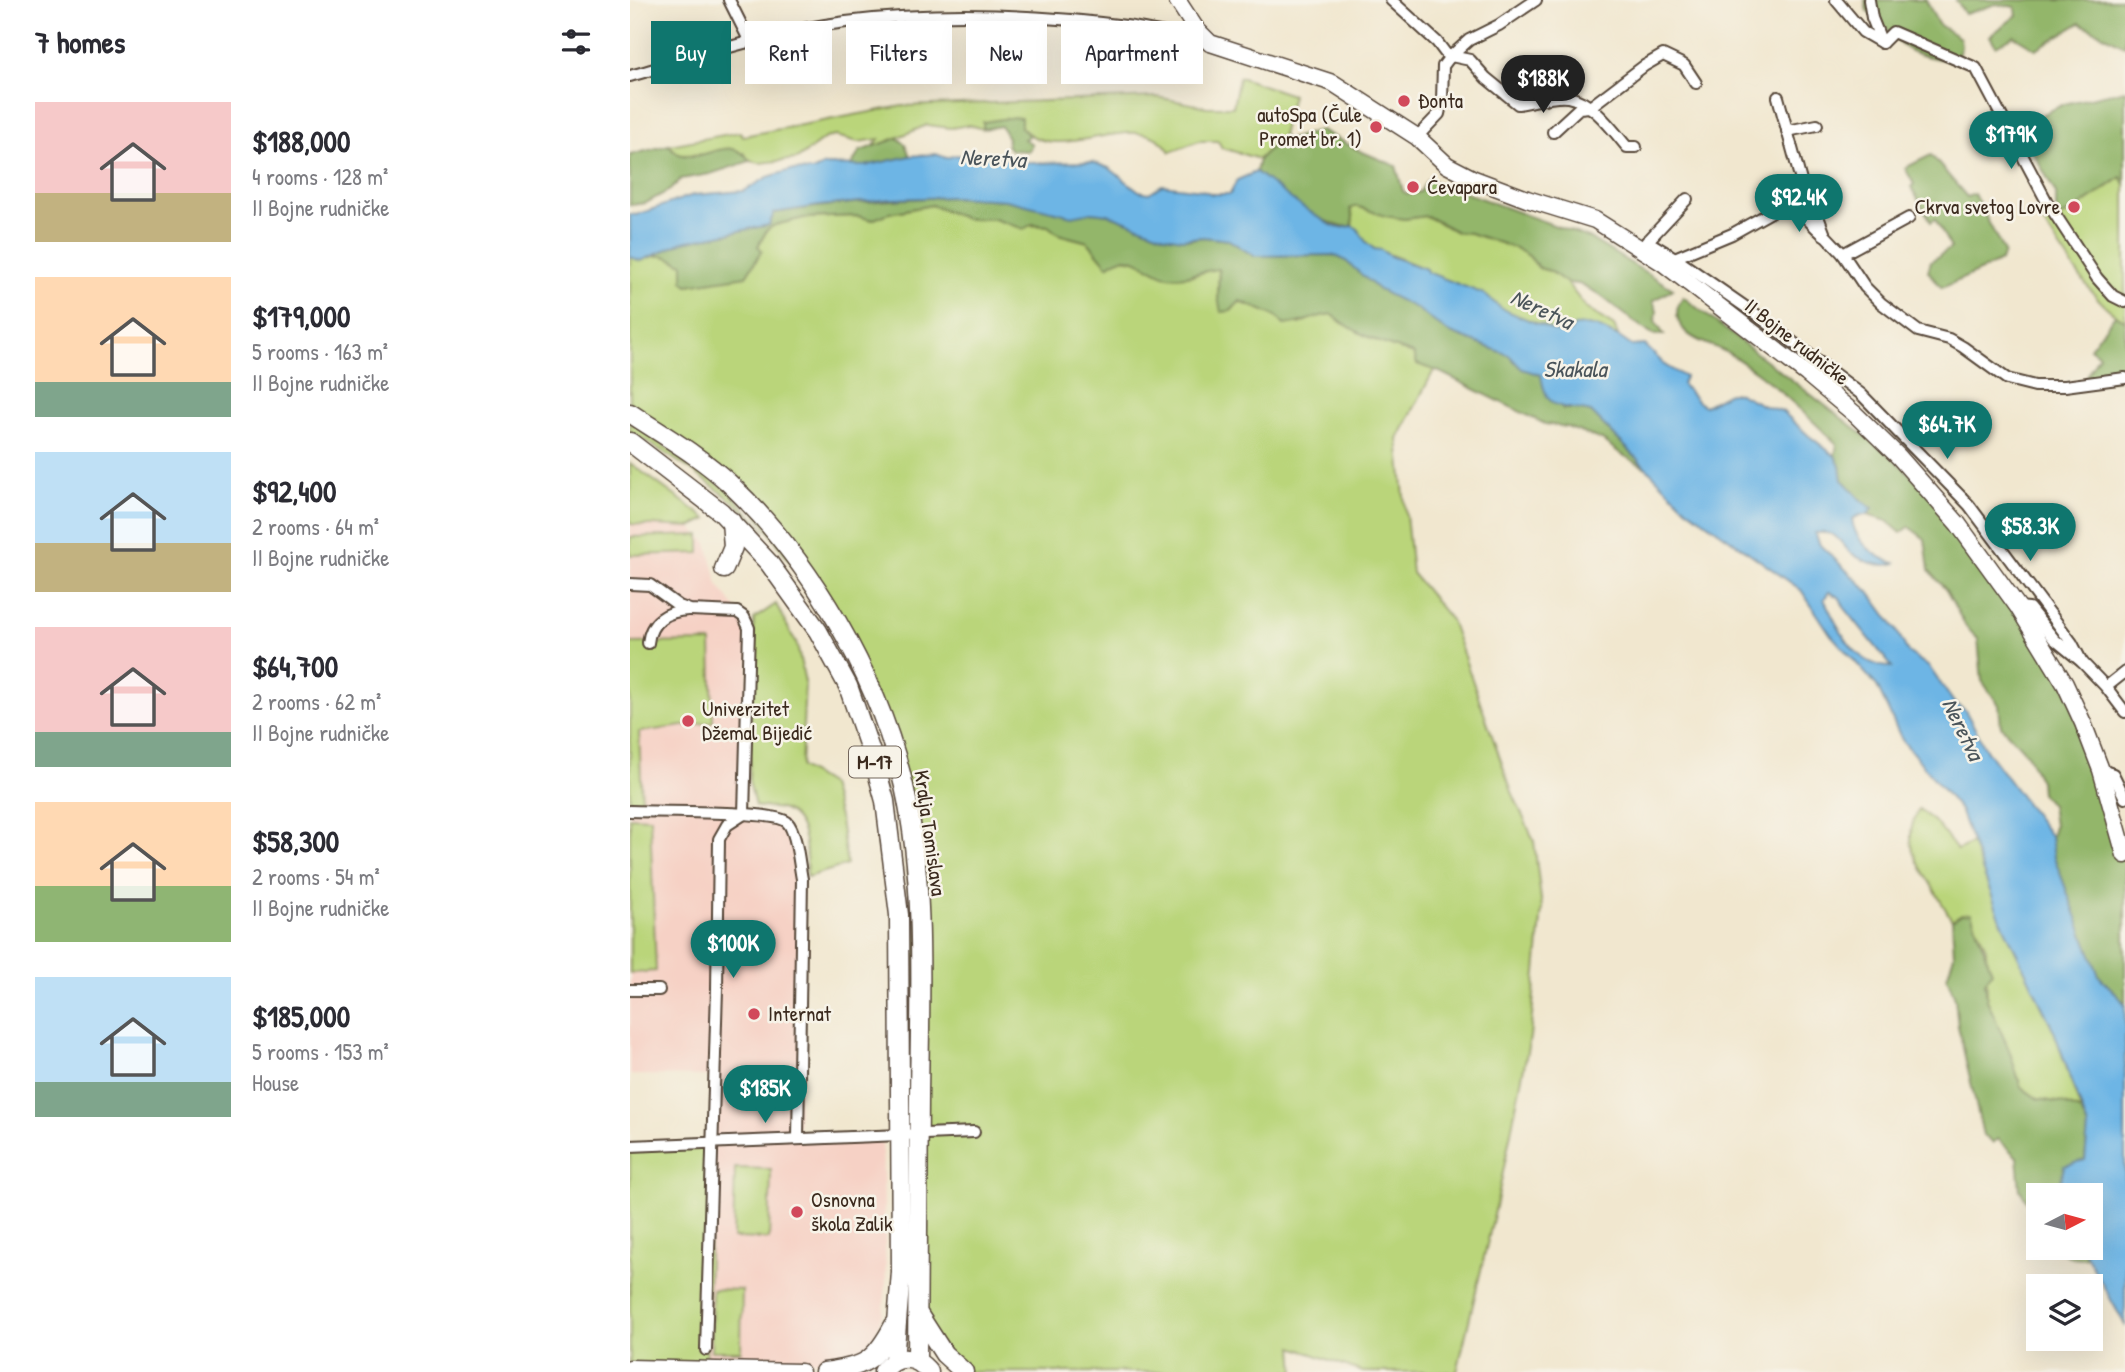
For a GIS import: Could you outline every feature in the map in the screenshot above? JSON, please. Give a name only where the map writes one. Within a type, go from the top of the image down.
[{"type":"main road","name":"Kralja Tomislava","points":[[630,413],[727,481],[794,556],[854,654],[879,711],[904,787],[915,864],[920,984],[918,1313],[923,1366]]},
{"type":"main road","name":"Kralja Tomislava","points":[[630,442],[701,495],[767,560],[818,631],[848,686],[874,761],[885,801],[899,915],[901,1272],[898,1319],[887,1368]]},
{"type":"main road","points":[[724,569],[733,546],[731,522]]},
{"type":"main road","points":[[918,1313],[944,1354],[964,1372]]},
{"type":"main road","points":[[824,1372],[853,1367],[868,1361],[878,1351],[898,1319]]},
{"type":"main road","name":"M-17","points":[[887,1368],[910,1358],[923,1366]]},
{"type":"street","points":[[729,0],[745,32]]},
{"type":"street","points":[[1177,0],[1196,29],[1210,43]]},
{"type":"street","points":[[1391,0],[1450,57],[1470,60],[1486,78],[1518,104],[1568,97],[1590,107],[1627,147],[1636,147]]},
{"type":"street","points":[[1417,137],[1439,114],[1443,66],[1450,57],[1469,40],[1499,25],[1536,0]]},
{"type":"street","points":[[1836,0],[1863,32],[1882,43]]},
{"type":"street","points":[[1869,0],[1872,18],[1882,43]]},
{"type":"street","points":[[832,25],[982,15],[1128,26],[1210,43]]},
{"type":"street","points":[[1882,43],[1894,32],[1976,68],[2047,202],[2097,278],[2113,296],[2125,302]]},
{"type":"street","points":[[630,76],[745,43]]},
{"type":"street","name":"II Bojne rudničke","points":[[1210,43],[1333,83],[1417,137],[1447,165],[1465,175],[1527,199],[1595,220],[1643,245],[1757,315],[1861,394],[1969,505],[2072,643],[2082,662]]},
{"type":"street","points":[[1553,132],[1578,108],[1590,107],[1663,55],[1684,65],[1696,83]]},
{"type":"street","points":[[1778,97],[1801,181],[1811,198],[1825,235]]},
{"type":"street","points":[[1787,131],[1817,125]]},
{"type":"street","points":[[1643,245],[1687,199]]},
{"type":"street","points":[[1669,261],[1732,234],[1782,206],[1790,205],[1843,254],[1865,287],[1918,331],[1964,346],[2007,379],[2035,386],[2065,386],[2125,378]]},
{"type":"street","points":[[1843,254],[1909,218]]},
{"type":"street","name":"II Bojne rudničke","points":[[1669,261],[1856,415],[1899,457],[1958,524],[2018,607],[2065,684],[2101,770],[2125,855]]},
{"type":"street","points":[[1982,557],[1994,540]]},
{"type":"street","points":[[630,584],[650,585],[679,606],[690,610]]},
{"type":"street","name":"II Bojne rudničke","points":[[2018,607],[2029,608],[2068,652],[2082,662]]},
{"type":"street","points":[[648,643],[653,625],[675,610],[737,612],[744,617],[749,628],[744,814]]},
{"type":"street","points":[[2082,662],[2125,712]]},
{"type":"street","points":[[2106,687],[2125,672]]},
{"type":"street","name":"II Bojne rudničke","points":[[2101,770],[2113,774],[2125,798]]},
{"type":"street","points":[[630,811],[744,814],[784,820],[791,828],[802,879],[798,1139]]},
{"type":"street","points":[[706,1350],[719,839],[727,825],[744,814]]},
{"type":"street","points":[[630,990],[659,990]]},
{"type":"street","points":[[630,1146],[974,1132]]},
{"type":"street","points":[[630,1368],[801,1372]]},
{"type":"street","points":[[876,1372],[887,1368]]},
{"type":"shaded area","points":[[630,524],[691,527],[707,543],[718,584],[749,628],[744,814],[784,820],[802,879],[798,1139],[882,1135],[886,1282],[883,1312],[877,1329],[866,1345],[854,1353],[837,1358],[820,1361],[706,1358],[714,1076],[630,1075]]},
{"type":"green space","points":[[1865,0],[1926,0],[1938,24],[1960,38],[1961,46],[1956,62],[1908,50],[1867,11]]},
{"type":"green space","points":[[1956,0],[2125,0],[2125,46],[2080,23],[2036,49],[2014,36],[1996,46],[1990,36],[2017,15],[2015,7],[1996,4],[1965,14]]},
{"type":"green space","points":[[1239,77],[1292,95],[1282,136],[1259,159],[1222,148],[1218,141],[1199,141],[1170,152],[1157,138],[1140,133],[1120,133],[1056,142],[1037,138],[1021,127],[983,122],[983,129],[969,125],[951,128],[927,125],[872,148],[879,139],[858,142],[836,136],[825,138],[797,159],[760,163],[750,161],[744,153],[680,155],[669,145],[740,132],[743,136],[902,106],[1157,97],[1207,107],[1233,107]]},
{"type":"green space","points":[[2125,90],[2125,185],[2121,177],[2072,212],[2056,218],[2056,194],[2019,126],[2064,104]]},
{"type":"green space","points":[[1021,118],[1021,127],[1029,136],[1024,139],[1032,144],[1029,151],[1011,150],[1001,126],[983,129],[983,122]]},
{"type":"green space","points":[[1321,130],[1396,166],[1403,191],[1408,194],[1420,192],[1428,179],[1589,238],[1673,289],[1653,301],[1657,311],[1655,321],[1664,335],[1655,335],[1644,329],[1597,293],[1579,284],[1567,283],[1550,271],[1539,268],[1529,256],[1515,248],[1470,233],[1457,232],[1427,216],[1404,219],[1356,206],[1350,209],[1353,216],[1352,226],[1340,226],[1315,216],[1256,172],[1259,159],[1282,136],[1286,140]]},
{"type":"green space","points":[[898,138],[905,144],[910,156],[865,166],[851,166],[860,151]]},
{"type":"green space","points":[[669,145],[678,154],[691,156],[734,149],[750,161],[710,174],[681,179],[670,190],[646,203],[630,205],[630,155]]},
{"type":"green space","points":[[1931,155],[1967,197],[1974,194],[2004,252],[2001,261],[1942,288],[1928,271],[1931,261],[1951,248],[1935,219],[1931,222],[1911,187],[1914,184],[1905,168]]},
{"type":"green space","points":[[2122,177],[2125,185],[2125,320],[2113,313],[2090,290],[2042,221],[2072,212]]},
{"type":"green space","points":[[954,197],[1005,200],[1083,213],[1108,214],[1165,236],[1229,240],[1254,256],[1334,255],[1346,261],[1379,290],[1416,308],[1448,332],[1509,355],[1522,369],[1541,375],[1563,409],[1591,412],[1646,468],[1602,440],[1567,427],[1545,424],[1440,372],[1417,364],[1414,354],[1361,334],[1332,314],[1284,325],[1276,316],[1240,301],[1231,311],[1221,312],[1218,297],[1219,269],[1171,277],[1130,258],[1123,258],[1108,266],[1088,242],[1058,234],[1048,226],[1032,224],[1024,229],[994,219],[966,219],[932,205],[889,213],[872,220],[858,216],[804,218],[775,225],[767,230],[758,246],[762,251],[746,276],[688,285],[683,281],[683,264],[665,256],[652,256],[683,242],[769,225],[774,213],[864,202]]},
{"type":"green space","points":[[932,205],[966,219],[994,219],[1012,225],[1049,226],[1058,234],[1088,242],[1116,259],[1142,262],[1177,275],[1190,276],[1219,268],[1218,297],[1300,324],[1315,316],[1332,314],[1342,323],[1414,354],[1417,364],[1434,370],[1398,439],[1412,573],[1451,620],[1512,792],[1534,841],[1542,908],[1530,1037],[1497,1202],[1457,1372],[1363,1372],[1293,1347],[1295,1372],[964,1372],[925,1326],[920,1065],[904,787],[854,654],[750,504],[630,413],[630,257],[641,261],[662,256],[678,261],[683,264],[683,276],[688,285],[746,275],[762,251],[758,246],[767,230],[775,225],[803,218],[858,216],[872,220],[889,213]]},
{"type":"green space","points":[[1356,206],[1404,219],[1426,216],[1457,232],[1470,233],[1515,248],[1529,256],[1539,268],[1550,271],[1567,283],[1587,309],[1614,326],[1619,337],[1597,327],[1560,333],[1502,309],[1484,294],[1371,247],[1352,226],[1353,216],[1350,209]]},
{"type":"green space","points":[[1683,297],[1895,459],[1958,524],[2065,684],[2125,855],[2125,1005],[2099,976],[2054,857],[2051,805],[2041,793],[2040,781],[2027,754],[2001,726],[1999,705],[1982,681],[1978,639],[1966,627],[1946,590],[1929,570],[1925,539],[1909,527],[1901,533],[1887,521],[1867,515],[1873,509],[1842,480],[1835,456],[1837,444],[1756,372],[1732,355],[1698,340],[1685,331],[1677,314]]},
{"type":"green space","points":[[2115,315],[2125,320],[2125,378],[2080,386],[2099,355],[2090,348]]},
{"type":"green space","points":[[630,422],[731,493],[765,531],[735,503],[693,471],[630,431]]},
{"type":"green space","points":[[630,463],[707,519],[691,527],[630,524]]},
{"type":"green space","points":[[700,535],[700,553],[630,555],[630,537]]},
{"type":"green space","points":[[776,604],[797,645],[805,682],[801,767],[830,785],[840,821],[847,865],[807,877],[806,849],[798,822],[784,810],[755,806],[749,781],[754,619]]},
{"type":"green space","points":[[711,642],[713,722],[639,732],[642,803],[630,803],[630,643]]},
{"type":"green space","points":[[1919,809],[1935,822],[1957,850],[1972,843],[2001,920],[2054,1031],[2081,1111],[2062,1103],[2038,1099],[2021,1087],[2009,1050],[1987,1000],[1986,948],[1971,914],[1962,914],[1952,920],[1915,855],[1911,837]]},
{"type":"green space","points":[[630,817],[650,818],[656,971],[630,973]]},
{"type":"green space","points":[[1971,913],[1992,972],[1985,982],[1987,1000],[2009,1050],[2021,1087],[2038,1099],[2062,1103],[2081,1111],[2088,1127],[2085,1160],[2064,1167],[2061,1183],[2026,1183],[2026,1199],[2020,1190],[2017,1157],[1998,1139],[1993,1143],[1983,1135],[1958,1026],[1955,998],[1947,977],[1954,955],[1952,920],[1962,914]]},
{"type":"green space","points":[[712,1142],[706,1370],[630,1368],[630,1146]]},
{"type":"green space","points":[[735,1168],[771,1169],[769,1239],[733,1238]]},
{"type":"green space","points":[[712,1289],[742,1290],[741,1351],[711,1351]]},
{"type":"water","points":[[936,154],[946,158],[982,154],[1033,163],[1092,162],[1109,168],[1139,191],[1149,193],[1162,185],[1202,190],[1212,194],[1230,194],[1237,180],[1256,172],[1331,225],[1357,228],[1374,249],[1484,294],[1502,309],[1560,333],[1570,332],[1574,326],[1588,325],[1619,337],[1632,346],[1645,345],[1666,366],[1685,377],[1682,384],[1698,402],[1705,406],[1729,393],[1739,393],[1764,406],[1782,411],[1835,456],[1842,480],[1873,508],[1867,515],[1852,519],[1857,534],[1873,552],[1895,563],[1883,565],[1864,560],[1852,554],[1834,536],[1827,533],[1815,533],[1820,545],[1869,592],[1896,629],[1908,652],[1929,667],[1955,704],[1965,710],[1987,751],[2051,837],[2054,857],[2099,976],[2125,1005],[2125,1325],[2103,1286],[2103,1274],[2097,1274],[2089,1260],[2104,1260],[2104,1183],[2060,1183],[2064,1166],[2085,1160],[2088,1127],[2054,1031],[2001,920],[1960,810],[1902,740],[1877,686],[1831,635],[1801,590],[1686,508],[1591,412],[1552,402],[1543,387],[1541,375],[1522,369],[1509,355],[1448,332],[1416,308],[1379,290],[1346,261],[1334,255],[1254,256],[1229,240],[1165,236],[1108,214],[1092,212],[1072,216],[1005,200],[954,197],[891,199],[774,213],[769,225],[683,242],[641,261],[630,257],[630,214],[636,215],[693,195],[744,191],[768,177],[791,170],[812,171],[825,165],[865,166],[910,156]],"holes":[[[1829,592],[1840,598],[1844,607],[1892,667],[1867,661],[1858,653],[1842,634],[1824,599]]]},
{"type":"place","name":"Đonta","points":[[1404,101]]},
{"type":"place","name":"autoSpa (Čule Promet br. 1)","points":[[1376,127]]},
{"type":"place","name":"Ćevapara","points":[[1413,187]]},
{"type":"place","name":"Ckrva svetog Lovre","points":[[2074,207]]},
{"type":"place","name":"Univerzitet Džemal Bijedić","points":[[688,721]]},
{"type":"place","name":"Internat","points":[[754,1014]]},
{"type":"place","name":"Osnovna škola Zalik","points":[[797,1212]]},
{"type":"water label","name":"Neretva","points":[[993,158]]},
{"type":"water label","name":"Neretva","points":[[1542,309]]},
{"type":"water label","name":"Skakala","points":[[1575,369]]},
{"type":"water label","name":"Neretva","points":[[1963,729]]}]
